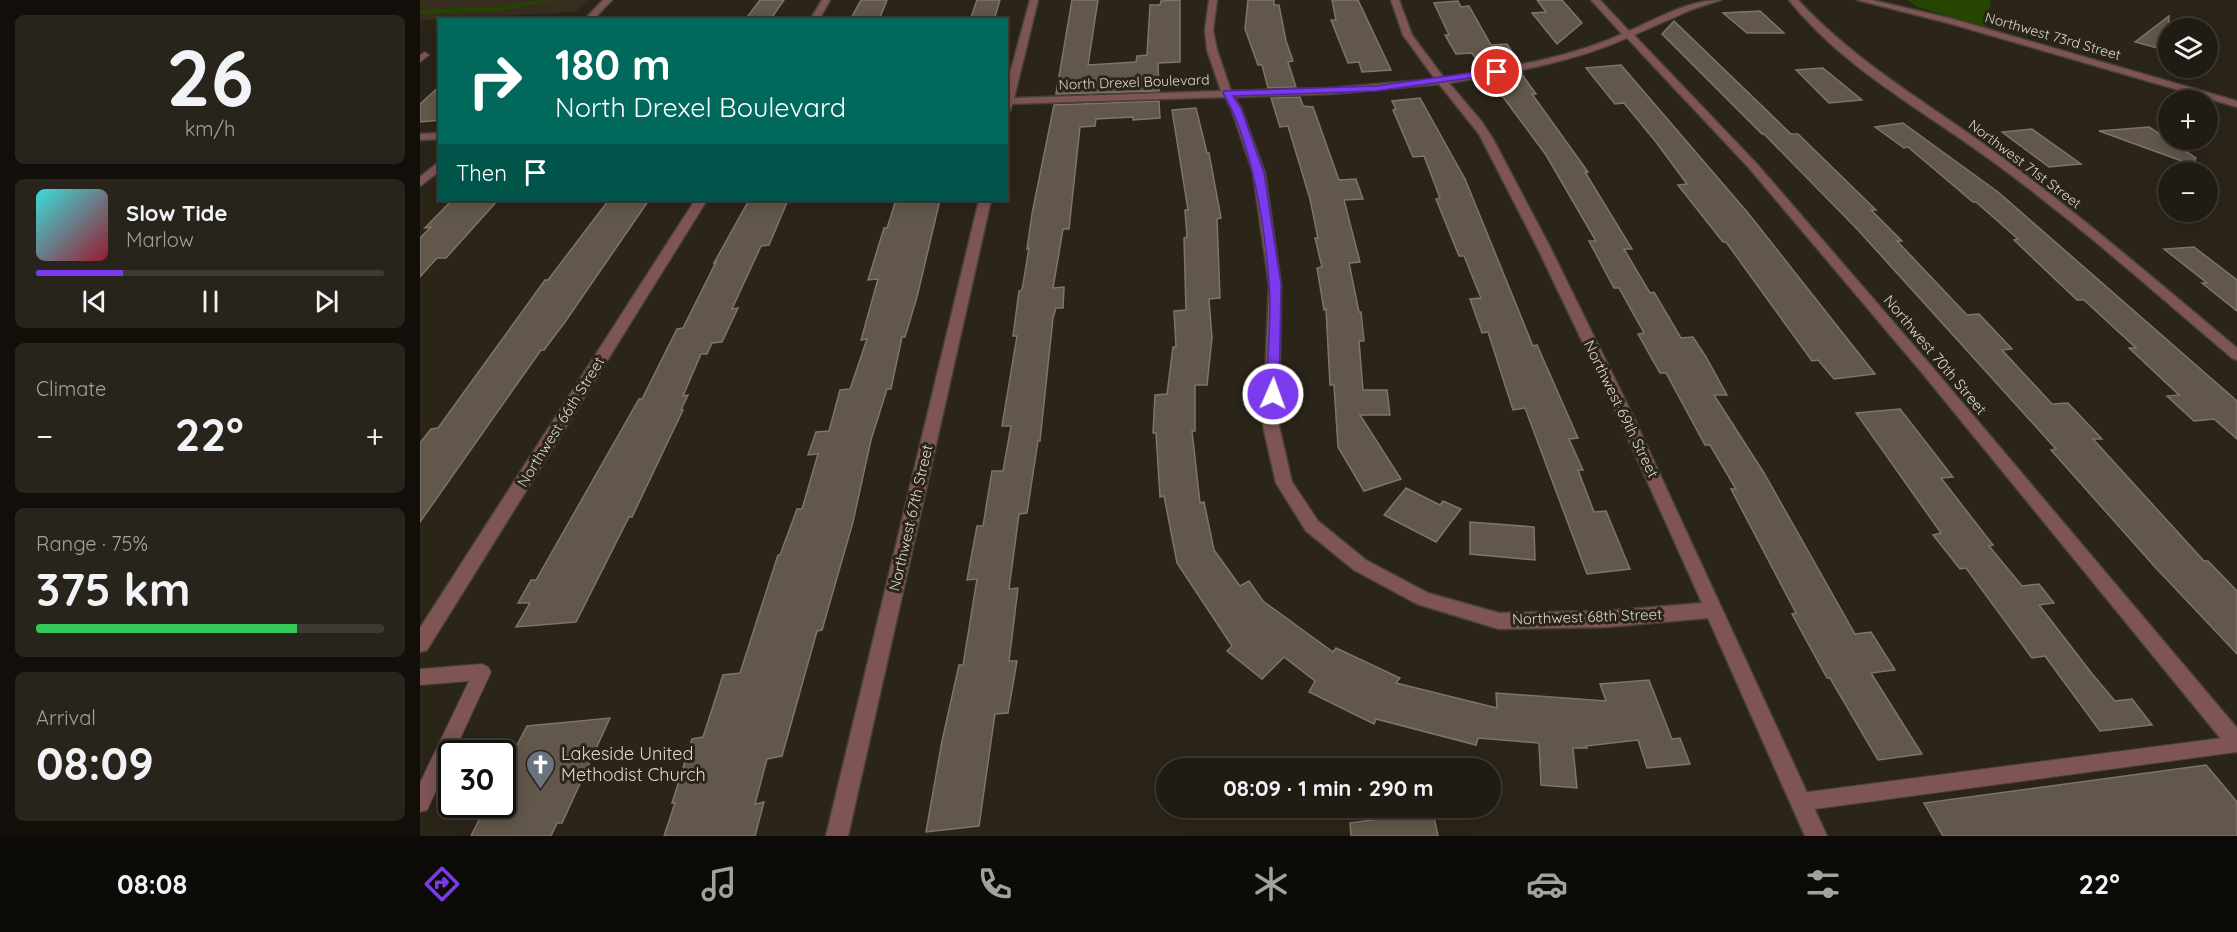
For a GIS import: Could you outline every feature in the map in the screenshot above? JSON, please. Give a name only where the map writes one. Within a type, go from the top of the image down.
[{"type":"street","points":[[590,18],[608,0]]},
{"type":"street","points":[[815,18],[826,0]]},
{"type":"street","points":[[1008,100],[1034,0]]},
{"type":"street","name":"Northwest 68th Street","points":[[1213,0],[1209,30],[1212,50],[1227,93],[1236,108],[1258,173],[1275,285],[1271,426],[1284,483],[1312,526],[1360,565],[1423,599],[1499,621],[1607,619],[1713,610]]},
{"type":"street","name":"Northwest 69th Street","points":[[1395,0],[1411,41],[1478,125],[1522,207],[1656,483],[1816,836]]},
{"type":"street","name":"Northwest 70th Street","points":[[1594,0],[1753,166],[1936,380],[2237,743]]},
{"type":"street","name":"North Drexel Boulevard","points":[[1008,104],[1227,93],[1329,92],[1443,81],[1514,69],[1573,54],[1629,35],[1690,7],[1717,0]]},
{"type":"street","name":"Northwest 71st Street","points":[[1793,0],[1812,22],[1850,57],[2018,174],[2237,355]]},
{"type":"street","name":"Northwest 73rd Street","points":[[1861,0],[1950,21],[2237,104]]},
{"type":"street","points":[[420,137],[438,136]]},
{"type":"street","points":[[420,183],[438,166]]},
{"type":"street","name":"Northwest 66th Street","points":[[420,644],[700,201]]},
{"type":"street","name":"Northwest 67th Street","points":[[837,836],[985,201]]},
{"type":"lane","points":[[420,677],[482,672],[420,803]]},
{"type":"lane","points":[[1800,802],[2237,743]]},
{"type":"shaded area","points":[[420,0],[589,0],[576,12],[420,20]]},
{"type":"green space","points":[[552,0],[500,11],[420,14],[420,10],[505,6]]},
{"type":"green space","points":[[1907,0],[1991,0],[1986,27],[1917,7]]},
{"type":"building","points":[[760,0],[784,0],[771,18],[746,18]]},
{"type":"building","points":[[861,0],[887,0],[880,18],[851,18]]},
{"type":"building","points":[[977,0],[1000,0],[995,18],[971,18]]},
{"type":"building","points":[[1072,0],[1098,0],[1088,65],[1136,62],[1137,56],[1147,55],[1150,5],[1160,5],[1161,1],[1180,0],[1180,62],[1158,63],[1159,91],[1056,94]]},
{"type":"building","points":[[1248,0],[1274,0],[1274,5],[1279,5],[1286,41],[1293,61],[1288,62],[1296,87],[1268,88],[1262,65],[1258,65],[1245,29]]},
{"type":"building","points":[[1332,0],[1358,0],[1391,70],[1362,72],[1359,62],[1348,63],[1331,20],[1336,20]]},
{"type":"building","points":[[1537,0],[1562,0],[1582,23],[1557,44],[1532,13],[1546,12]]},
{"type":"building","points":[[1458,1],[1461,7],[1469,6],[1491,45],[1507,44],[1519,62],[1483,69],[1472,53],[1456,54],[1445,35],[1449,35],[1434,3]]},
{"type":"building","points":[[1760,11],[1784,33],[1747,33],[1723,13]]},
{"type":"building","points":[[1674,21],[1791,134],[1798,134],[1876,210],[1871,210],[1902,241],[1897,241],[1967,315],[1979,314],[2012,349],[2002,350],[2052,404],[2068,403],[2102,439],[2093,439],[2204,561],[2208,561],[2237,591],[2237,654],[2155,567],[2051,450],[2056,449],[1858,230],[1662,34]]},
{"type":"building","points":[[2158,24],[2158,48],[2135,42]]},
{"type":"building","points":[[1621,65],[1748,213],[1875,374],[1834,379],[1818,360],[1812,361],[1726,242],[1723,242],[1678,185],[1687,184],[1656,142],[1624,103],[1615,104],[1586,68]]},
{"type":"building","points":[[1823,68],[1862,100],[1829,103],[1796,70]]},
{"type":"building","points":[[1523,72],[1521,73],[1536,94],[1532,94],[1588,172],[1585,172],[1632,249],[1624,249],[1650,293],[1654,292],[1681,338],[1693,337],[1706,357],[1727,395],[1714,395],[1764,473],[1855,634],[1871,632],[1895,670],[1871,673],[1922,754],[1878,760],[1830,678],[1827,678],[1792,614],[1796,613],[1731,489],[1736,489],[1710,445],[1705,445],[1666,373],[1660,373],[1638,334],[1644,333],[1619,288],[1614,288],[1589,241],[1596,241],[1546,155],[1489,78]]},
{"type":"building","points":[[438,88],[438,120],[420,122],[420,104]]},
{"type":"building","points":[[1300,97],[1303,106],[1313,107],[1339,180],[1356,179],[1363,199],[1344,200],[1360,262],[1349,263],[1359,312],[1361,312],[1364,341],[1359,341],[1363,390],[1387,390],[1390,415],[1360,415],[1401,479],[1364,491],[1338,447],[1334,385],[1330,385],[1326,309],[1324,310],[1317,268],[1322,267],[1315,238],[1318,238],[1310,199],[1288,126],[1280,127],[1271,98]]},
{"type":"building","points":[[1420,98],[1465,179],[1533,346],[1537,345],[1578,438],[1569,439],[1583,470],[1578,470],[1594,512],[1606,511],[1630,569],[1587,574],[1525,408],[1513,410],[1488,332],[1482,333],[1470,299],[1481,298],[1464,256],[1459,256],[1436,199],[1440,198],[1424,156],[1413,157],[1393,110],[1396,109],[1392,101]]},
{"type":"building","points":[[1159,101],[1160,118],[1096,119],[1095,126],[1080,127],[1069,229],[1063,229],[1053,288],[1064,287],[1063,308],[1056,308],[1053,318],[1040,441],[1038,441],[1027,513],[1019,514],[1009,589],[1018,588],[1009,661],[1017,661],[1008,713],[995,714],[979,826],[926,832],[942,741],[959,665],[963,665],[977,579],[967,580],[977,526],[983,526],[992,471],[1003,471],[1011,426],[1002,426],[1017,336],[1013,336],[1019,291],[1022,290],[1032,214],[1054,105]]},
{"type":"building","points":[[1196,108],[1207,153],[1209,153],[1221,218],[1217,219],[1220,298],[1209,299],[1212,338],[1207,385],[1195,385],[1195,431],[1192,431],[1200,503],[1204,502],[1214,550],[1240,586],[1249,581],[1263,601],[1333,652],[1336,648],[1400,678],[1396,683],[1497,708],[1496,693],[1606,701],[1600,684],[1649,680],[1672,739],[1680,738],[1690,764],[1647,768],[1638,740],[1586,746],[1587,748],[1573,748],[1577,788],[1541,785],[1539,743],[1478,738],[1476,745],[1376,719],[1374,724],[1309,692],[1315,681],[1284,657],[1262,679],[1227,651],[1232,646],[1177,563],[1164,496],[1160,497],[1156,433],[1153,433],[1155,395],[1167,394],[1173,347],[1176,347],[1174,311],[1186,310],[1184,238],[1187,237],[1185,210],[1188,210],[1172,110]]},
{"type":"building","points":[[1903,123],[1998,192],[2237,401],[2237,439],[2214,419],[2194,421],[2167,396],[2179,395],[2129,348],[2136,348],[2084,300],[2077,300],[2014,240],[2018,239],[1908,147],[1904,148],[1875,127]]},
{"type":"building","points":[[2149,127],[2158,133],[2158,150],[2184,150],[2196,158],[2194,162],[2185,162],[2099,131]]},
{"type":"building","points":[[2032,129],[2081,164],[2049,167],[2002,132]]},
{"type":"building","points":[[451,201],[497,201],[446,258],[437,258],[420,277],[420,238],[431,227],[425,228]]},
{"type":"building","points":[[608,201],[648,201],[565,322],[544,350],[541,350],[420,522],[420,443],[431,429],[438,428],[545,280],[548,280]]},
{"type":"building","points":[[748,201],[788,201],[769,245],[761,246],[732,309],[738,308],[722,342],[712,343],[707,354],[701,354],[683,396],[688,395],[681,410],[683,410],[632,517],[629,517],[576,622],[516,627],[530,603],[518,603],[531,580],[536,580],[639,399],[642,399],[677,329],[683,328],[716,262],[714,263]]},
{"type":"building","points":[[940,201],[917,297],[905,337],[902,337],[891,389],[887,389],[871,440],[853,522],[822,630],[817,631],[782,756],[767,759],[755,804],[764,802],[755,836],[664,836],[692,739],[703,737],[723,675],[740,673],[778,555],[780,555],[797,509],[802,509],[818,454],[808,455],[816,432],[829,431],[840,390],[850,389],[867,339],[861,340],[878,279],[868,280],[884,228],[887,228],[895,203]]},
{"type":"building","points":[[2194,247],[2237,280],[2237,311],[2202,283],[2207,283],[2164,249]]},
{"type":"building","points":[[1900,409],[1953,477],[1941,478],[1993,545],[1989,546],[2022,586],[2039,584],[2054,603],[2039,605],[2093,675],[2115,701],[2132,699],[2152,725],[2100,731],[2045,656],[2032,658],[1966,568],[1960,569],[1933,535],[1941,533],[1856,413]]},
{"type":"building","points":[[1406,488],[1440,505],[1443,501],[1461,509],[1436,542],[1384,515]]},
{"type":"building","points":[[1470,522],[1534,527],[1535,560],[1470,554]]},
{"type":"building","name":"Lakeside United Methodist Church","points":[[610,718],[562,823],[557,823],[551,836],[471,836],[480,818],[516,818],[516,747],[527,726]]},
{"type":"building","points":[[2206,765],[2237,802],[2237,836],[1943,836],[1924,803]]},
{"type":"building","points":[[1388,818],[1434,818],[1438,836],[1351,836],[1350,823]]},
{"type":"place","name":"Lakeside United Methodist Church","points":[[540,790]]},
{"type":"route","points":[[1273,394],[1275,285],[1262,195],[1258,173],[1244,131],[1236,108],[1227,93],[1329,92],[1443,81],[1497,72]]}]
